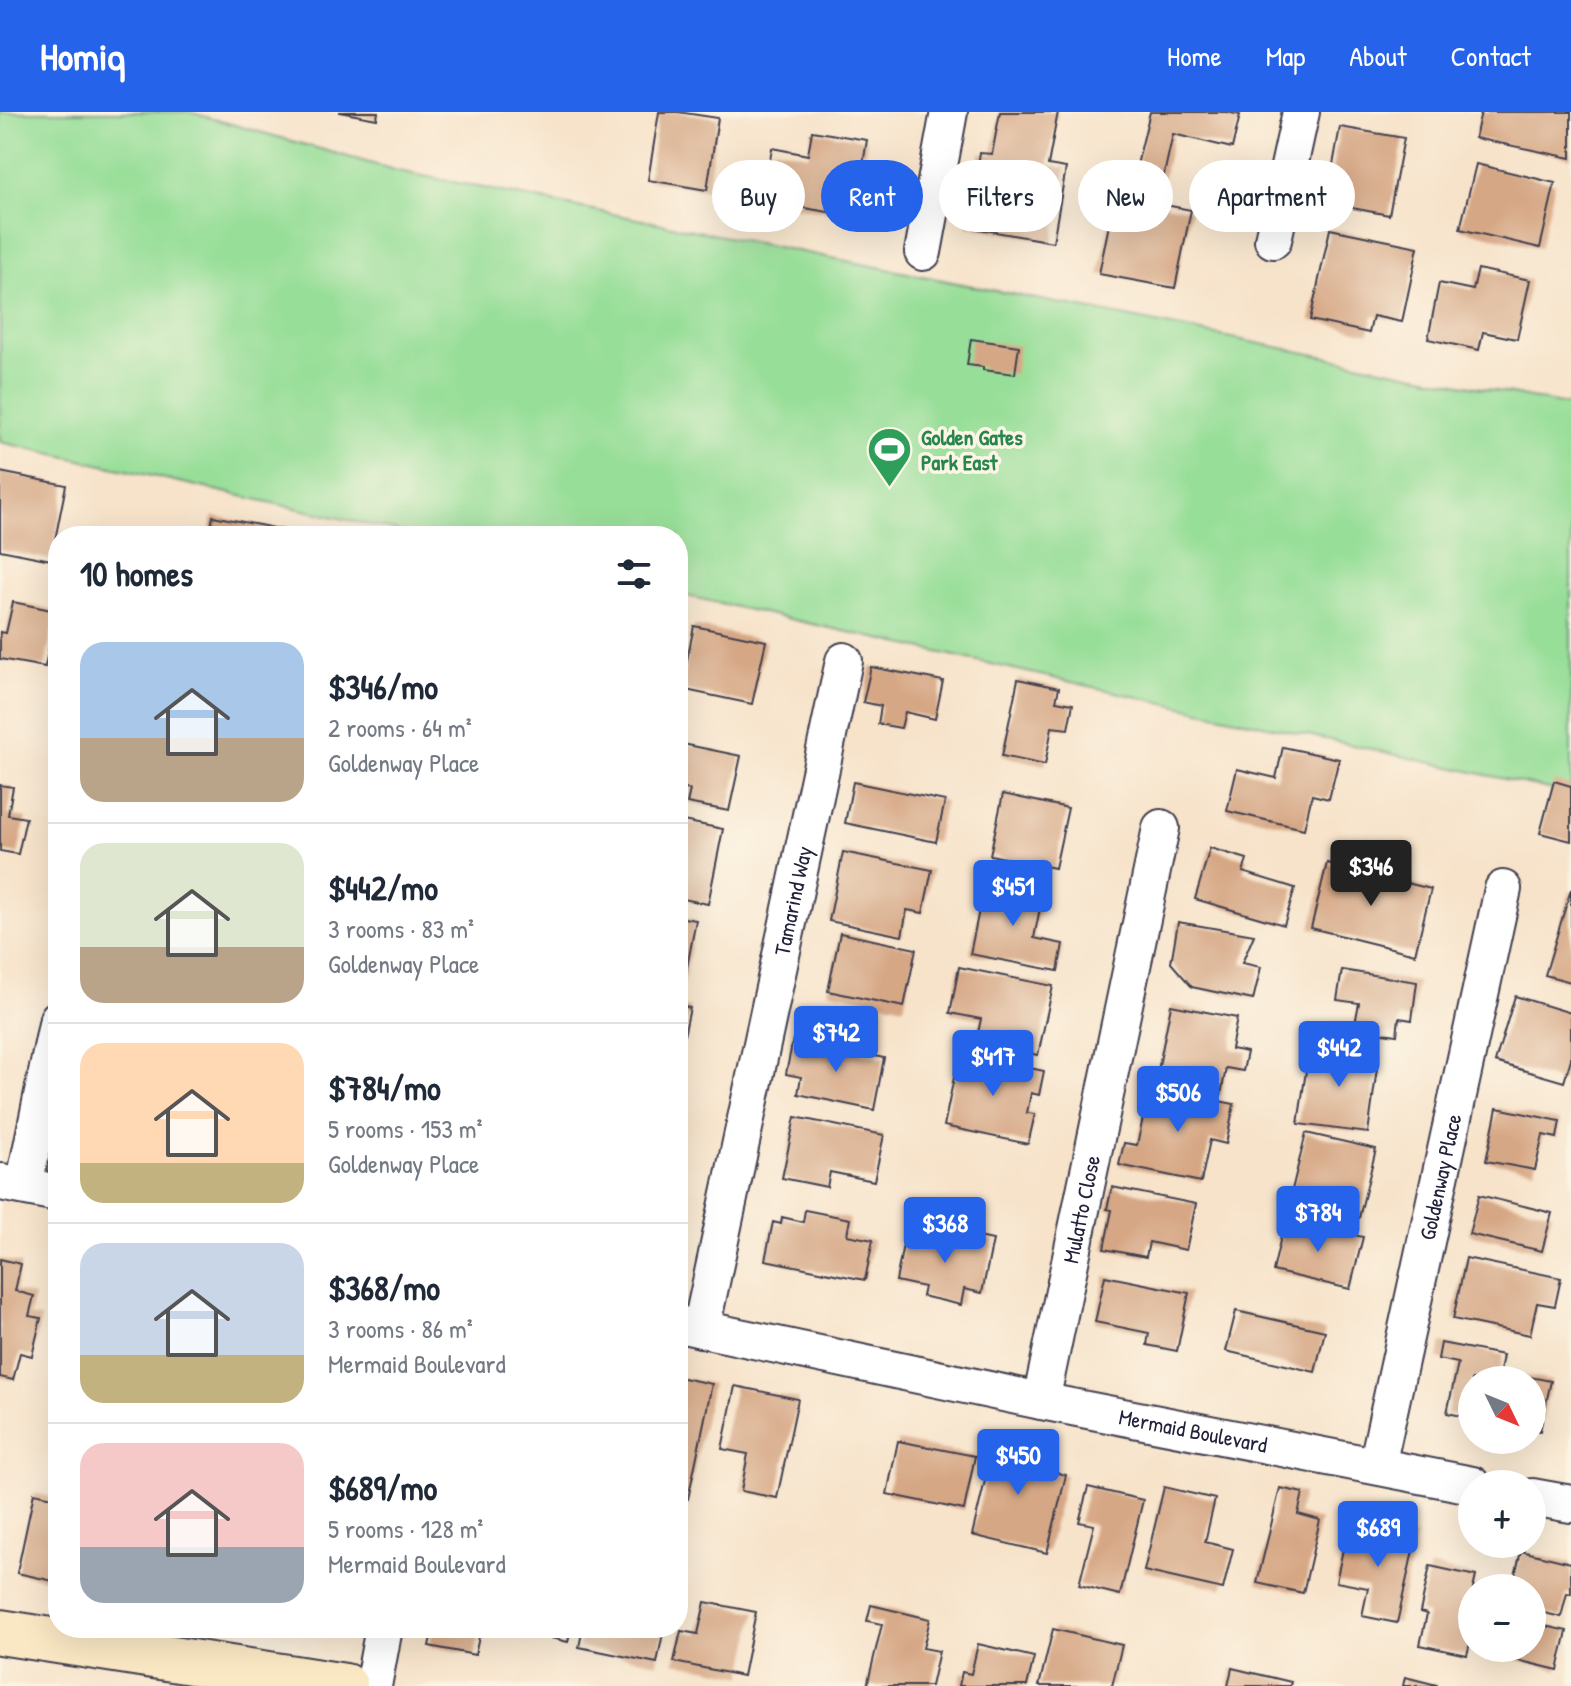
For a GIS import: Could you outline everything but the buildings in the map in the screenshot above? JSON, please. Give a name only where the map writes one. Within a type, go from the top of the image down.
[{"type":"street","points":[[923,252],[949,112]]},
{"type":"street","points":[[1273,240],[1301,112]]},
{"type":"street","name":"Tamarind Way","points":[[690,1326],[844,661]]},
{"type":"street","name":"Mulatto Close","points":[[1041,1401],[1161,828]]},
{"type":"street","name":"Goldenway Place","points":[[1377,1466],[1503,889]]},
{"type":"street","points":[[27,1187],[48,1073]]},
{"type":"street","name":"Mermaid Boulevard","points":[[690,1326],[1041,1401],[1458,1482]]},
{"type":"street","points":[[1546,1500],[1571,1504]]},
{"type":"street","points":[[0,1632],[345,1686]]},
{"type":"street","points":[[373,1686],[382,1638]]},
{"type":"green space","name":"Golden Gates Park East","points":[[0,112],[189,112],[398,171],[1571,406],[1571,794],[688,596],[688,526],[375,526],[0,442]]},
{"type":"place","name":"Golden Gates Park East","points":[[890,489]]}]
